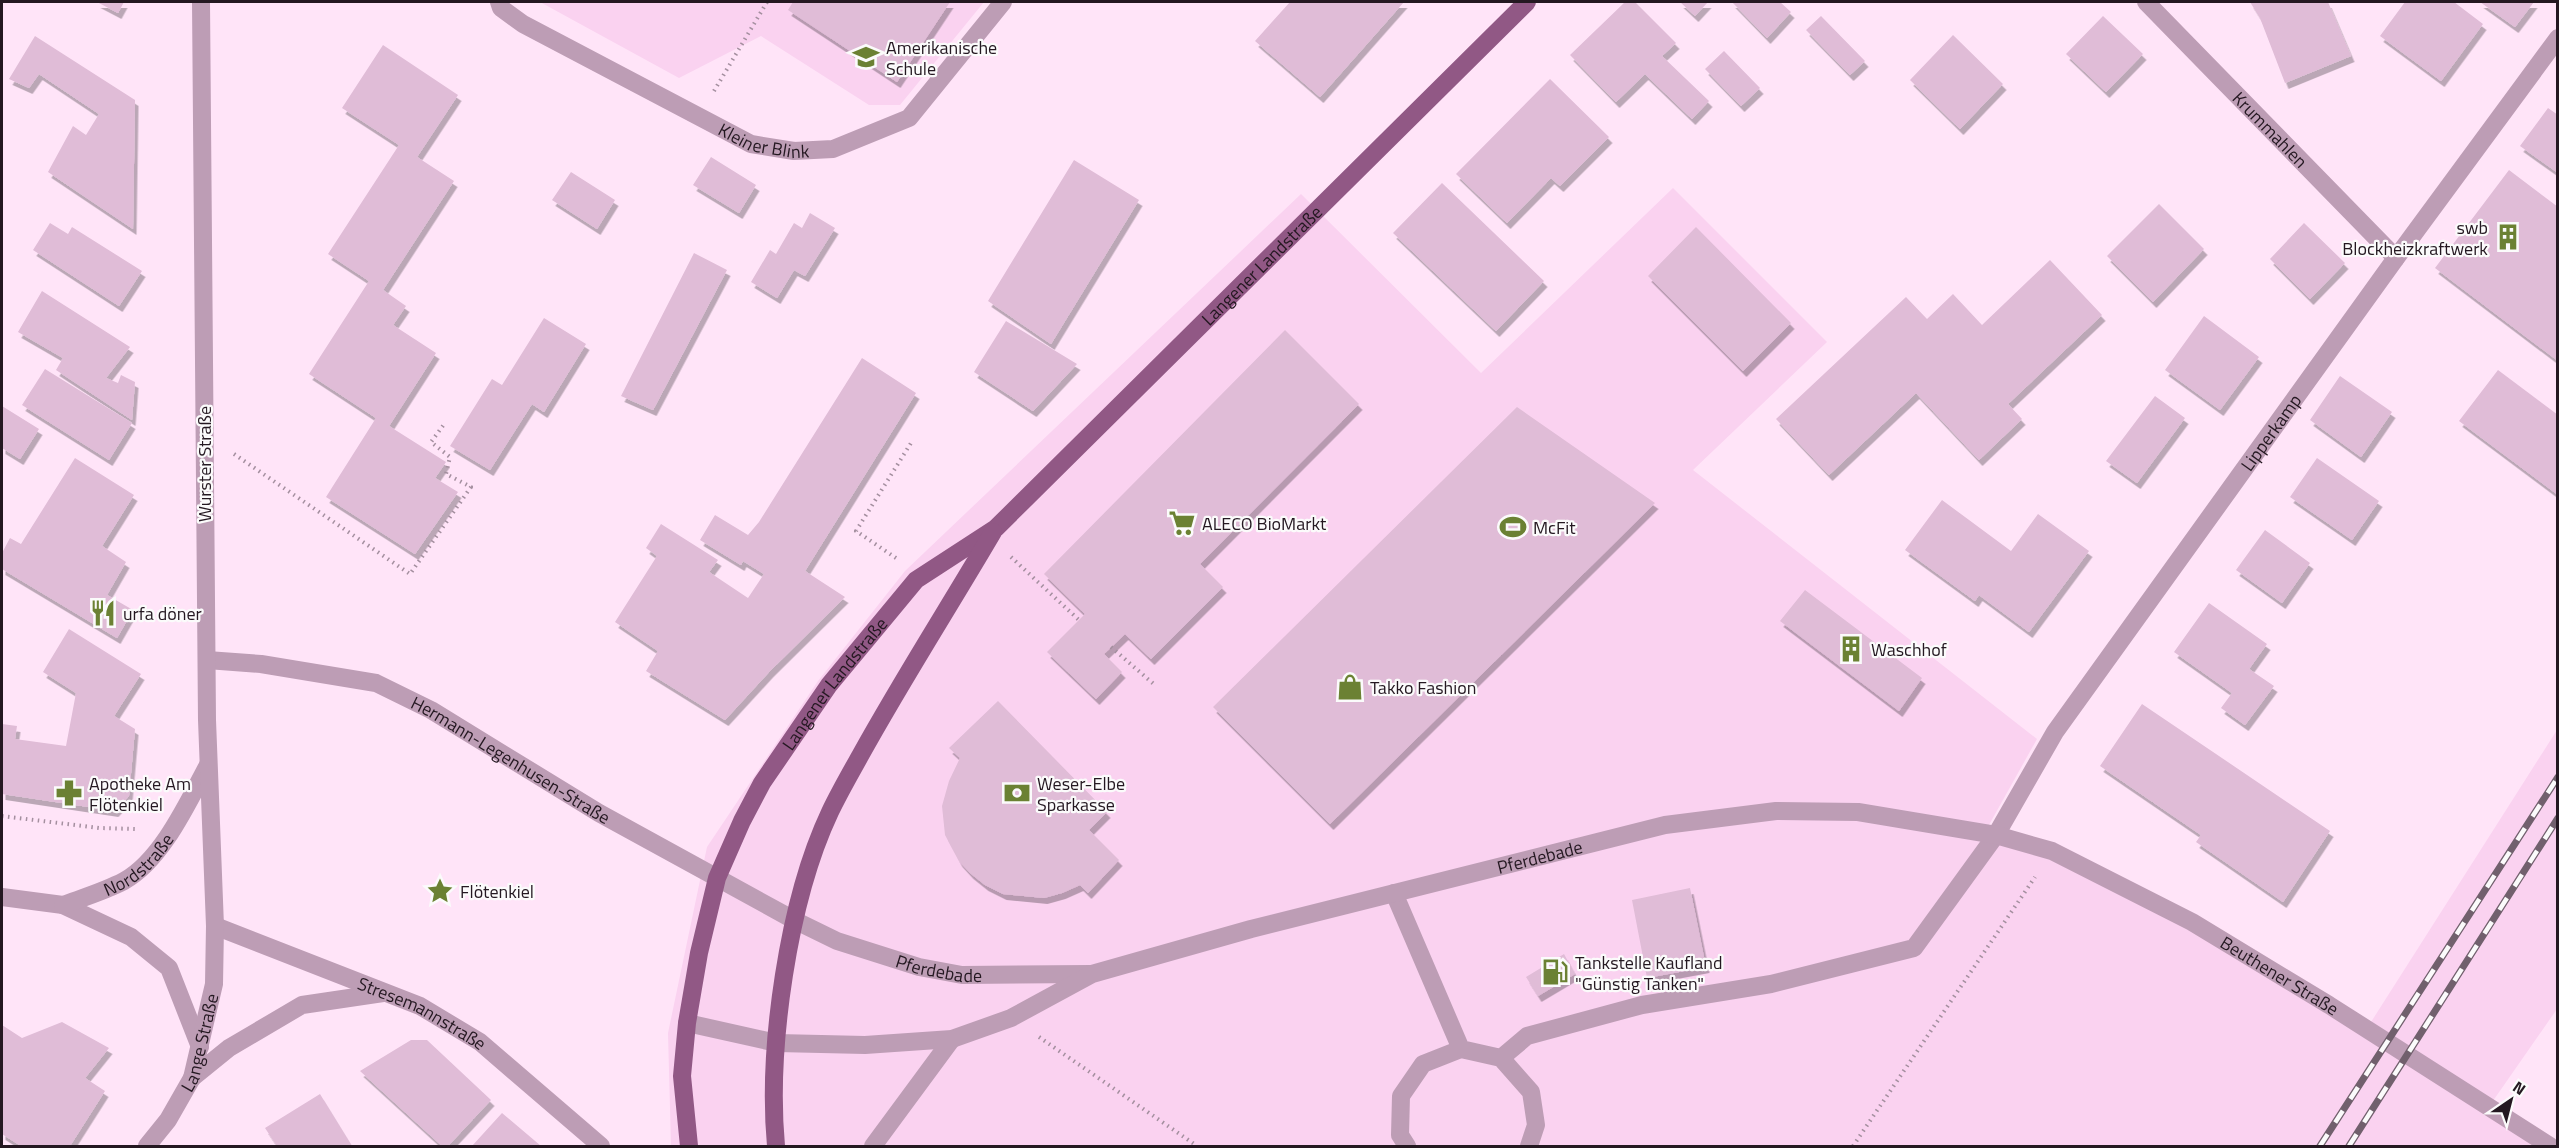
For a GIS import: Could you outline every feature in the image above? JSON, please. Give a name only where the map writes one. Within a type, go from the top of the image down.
[{"type":"main road","name":"Langener Landstraße","points":[[717,878],[742,821],[762,783],[829,685],[916,580],[993,533],[1527,2]]},
{"type":"main road","name":"Langener Landstraße","points":[[794,920],[811,859],[830,812],[895,693],[993,533]]},
{"type":"main road","points":[[690,1146],[682,1076],[687,1023],[699,953],[717,878]]},
{"type":"main road","points":[[776,1146],[777,1043],[794,920]]},
{"type":"street","name":"Wurster Straße","points":[[201,2],[208,765],[215,926]]},
{"type":"street","name":"Kleiner Blink","points":[[499,2],[501,8],[523,24],[751,144],[794,151],[833,149],[909,118],[1003,2]]},
{"type":"street","name":"Krummahlen","points":[[2146,2],[2396,258]]},
{"type":"street","name":"Lipperkamp","points":[[1501,1058],[1527,1036],[1642,1005],[1771,984],[1914,948],[1996,835],[2055,732],[2396,258],[2558,38]]},
{"type":"street","name":"Hermann-Legenhusen-Straße","points":[[207,660],[261,664],[375,683],[431,710],[600,813],[794,920]]},
{"type":"street","name":"Nordstraße","points":[[63,905],[124,881],[148,861],[172,830],[208,765]]},
{"type":"street","name":"Pferdebade","points":[[687,1023],[777,1043],[865,1045],[952,1039],[1011,1018],[1092,974],[1251,929],[1665,825],[1776,811],[1858,812],[1996,835]]},
{"type":"street","name":"Beuthener Straße","points":[[1996,835],[2052,851],[2192,922],[2329,1005],[2550,1146]]},
{"type":"street","points":[[1394,893],[1461,1049]]},
{"type":"street","name":"Nordstraße","points":[[2,897],[63,905],[131,937],[169,968],[200,1047]]},
{"type":"street","name":"Pferdebade","points":[[794,920],[837,941],[919,967],[962,975],[1092,974]]},
{"type":"street","name":"Stresemannstraße","points":[[215,926],[420,1006],[480,1042],[601,1146]]},
{"type":"street","name":"Lange Straße","points":[[147,1146],[168,1120],[192,1078],[214,984],[215,926]]},
{"type":"street","points":[[192,1078],[229,1048],[302,1005],[385,992]]},
{"type":"street","points":[[873,1146],[952,1039]]},
{"type":"street","points":[[1407,1146],[1400,1135],[1401,1096],[1423,1064],[1461,1049],[1501,1058],[1531,1092],[1536,1125],[1529,1146]]},
{"type":"path","points":[[700,117],[767,2]]},
{"type":"path","points":[[204,433],[410,574],[471,487],[446,474],[450,457],[431,442],[445,423]]},
{"type":"path","points":[[911,443],[856,531],[923,576]]},
{"type":"path","points":[[993,533],[1079,620]]},
{"type":"path","points":[[1111,647],[1156,686]]},
{"type":"path","points":[[2,816],[99,828],[172,830]]},
{"type":"path","points":[[1853,1146],[2052,851]]},
{"type":"path","points":[[1011,1018],[1197,1146]]},
{"type":"shaded area","name":"Amerikanische Schule","points":[[540,2],[984,2],[900,105],[869,105],[761,36],[679,78]]},
{"type":"shaded area","points":[[1673,188],[1827,342],[1693,470],[2037,739],[1985,832],[2050,854],[2328,1006],[2364,1033],[2557,730],[2557,1009],[2488,1108],[2555,1146],[671,1146],[668,1033],[707,847],[818,681],[905,571],[1301,194],[1481,373]]},
{"type":"building","points":[[97,2],[124,2],[118,13]]},
{"type":"building","points":[[793,2],[950,2],[897,82],[788,10]]},
{"type":"building","points":[[1290,2],[1404,2],[1320,97],[1255,41]]},
{"type":"building","points":[[1625,2],[1635,2],[1676,43],[1662,56],[1709,101],[1692,119],[1645,74],[1616,102],[1570,55]]},
{"type":"building","points":[[1680,2],[1708,2],[1695,16]]},
{"type":"building","points":[[1732,2],[1780,2],[1791,12],[1767,38]]},
{"type":"building","points":[[2250,2],[2328,2],[2351,56],[2285,83],[2260,18]]},
{"type":"building","points":[[2405,2],[2454,2],[2483,24],[2441,81],[2380,36]]},
{"type":"building","points":[[2480,2],[2534,2],[2515,27]]},
{"type":"building","points":[[1821,16],[1865,61],[1850,75],[1806,30]]},
{"type":"building","points":[[2103,16],[2143,54],[2106,92],[2066,54]]},
{"type":"building","points":[[1953,35],[2003,84],[1960,129],[1910,80]]},
{"type":"building","points":[[35,36],[135,100],[133,229],[48,172],[73,126],[86,135],[99,114],[39,74],[29,88],[9,79]]},
{"type":"building","points":[[383,45],[458,95],[417,157],[454,181],[383,290],[406,306],[393,325],[436,353],[389,426],[446,462],[435,478],[458,492],[415,554],[326,497],[376,418],[309,374],[369,281],[328,254],[399,145],[342,108]]},
{"type":"building","points":[[1724,51],[1760,88],[1741,106],[1705,69]]},
{"type":"building","points":[[1550,79],[1609,137],[1560,186],[1551,178],[1507,223],[1456,174]]},
{"type":"building","points":[[2548,108],[2558,115],[2558,173],[2520,146]]},
{"type":"building","points":[[711,157],[756,185],[739,213],[693,185]]},
{"type":"building","points":[[1074,160],[1139,200],[1051,344],[988,301]]},
{"type":"building","name":"swb Blockheizkraftwerk","points":[[2509,170],[2558,207],[2558,361],[2435,268]]},
{"type":"building","points":[[571,172],[615,200],[597,229],[552,200]]},
{"type":"building","points":[[1442,183],[1544,281],[1496,331],[1393,233]]},
{"type":"building","points":[[2159,204],[2204,249],[2153,302],[2107,256]]},
{"type":"building","points":[[810,213],[835,228],[805,276],[794,270],[777,298],[751,282],[770,250],[776,254],[794,223],[802,228]]},
{"type":"building","points":[[50,223],[68,234],[72,227],[142,271],[119,306],[33,250]]},
{"type":"building","points":[[2304,223],[2345,263],[2310,299],[2270,259]]},
{"type":"building","points":[[1696,227],[1791,323],[1743,371],[1648,276]]},
{"type":"building","points":[[694,253],[727,270],[653,410],[621,396]]},
{"type":"building","points":[[2050,260],[2102,315],[2008,404],[2022,419],[1979,460],[1916,393],[1829,475],[1776,419],[1906,297],[1927,319],[1953,294],[1982,325]]},
{"type":"building","points":[[42,291],[130,347],[106,378],[118,383],[121,375],[135,382],[132,420],[56,370],[63,358],[18,332]]},
{"type":"building","points":[[2204,316],[2259,357],[2220,410],[2165,370]]},
{"type":"building","points":[[544,318],[586,344],[544,412],[532,404],[490,470],[450,446],[492,379],[502,385]]},
{"type":"building","points":[[1006,321],[1077,364],[1033,411],[974,372]]},
{"type":"building","points":[[1285,330],[1359,404],[1200,564],[1223,587],[1151,659],[1125,634],[1104,654],[1122,672],[1096,699],[1047,652],[1085,614],[1044,574]]},
{"type":"building","points":[[862,358],[916,393],[805,571],[845,597],[770,671],[725,720],[646,671],[658,651],[615,622],[657,556],[646,548],[661,524],[718,560],[709,572],[748,598],[764,574],[743,561],[741,565],[700,540],[715,515],[748,535],[759,522]]},
{"type":"building","points":[[45,369],[132,423],[109,460],[22,405]]},
{"type":"building","points":[[2498,370],[2558,415],[2558,495],[2459,421]]},
{"type":"building","points":[[2340,376],[2392,412],[2361,457],[2310,420]]},
{"type":"building","points":[[2155,396],[2185,418],[2137,483],[2106,461]]},
{"type":"building","points":[[2,406],[39,429],[20,459],[2,448]]},
{"type":"building","points":[[1517,407],[1655,503],[1330,824],[1213,707]]},
{"type":"building","points":[[75,458],[134,495],[102,546],[126,562],[107,595],[133,610],[117,638],[2,569],[2,553],[10,538],[21,544]]},
{"type":"building","points":[[2317,458],[2379,501],[2352,540],[2290,497]]},
{"type":"building","points":[[1942,500],[2011,551],[2038,514],[2089,551],[2029,632],[1979,595],[1975,601],[1905,550]]},
{"type":"building","points":[[2265,530],[2310,563],[2282,603],[2236,570]]},
{"type":"building","name":"Waschhof","points":[[1805,590],[1922,678],[1899,711],[1780,621]]},
{"type":"building","points":[[2209,603],[2267,644],[2249,669],[2274,686],[2245,725],[2221,708],[2232,693],[2174,652]]},
{"type":"building","points":[[69,629],[141,674],[114,716],[135,729],[129,796],[115,811],[2,794],[2,724],[17,726],[15,739],[66,746],[76,693],[43,672]]},
{"type":"building","name":"Weser-Elbe Sparkasse","points":[[998,701],[1107,812],[1089,830],[1119,860],[1088,893],[1080,885],[1044,898],[1003,894],[985,885],[970,873],[959,861],[945,835],[942,806],[949,781],[960,758],[949,748]]},
{"type":"building","points":[[2142,704],[2330,831],[2283,902],[2196,842],[2201,835],[2100,766]]},
{"type":"building","points":[[1690,888],[1706,967],[1647,978],[1632,900]]},
{"type":"building","points":[[1564,954],[1575,974],[1538,996],[1526,977]]},
{"type":"building","points":[[62,1022],[109,1048],[85,1078],[105,1091],[70,1146],[21,1146],[2,1134],[2,1025],[22,1038]]},
{"type":"building","points":[[411,1040],[427,1040],[491,1100],[448,1146],[442,1146],[360,1071]]},
{"type":"building","points":[[320,1094],[352,1146],[277,1146],[265,1128]]},
{"type":"building","points":[[502,1113],[541,1146],[472,1146]]},
{"type":"railway","points":[[2320,1146],[2558,777]]},
{"type":"railway","points":[[2349,1146],[2558,818]]},
{"type":"place","name":"Amerikanische Schule","points":[[866,57]]},
{"type":"place","name":"swb Blockheizkraftwerk","points":[[2508,237]]},
{"type":"place","name":"ALECO BioMarkt","points":[[1182,523]]},
{"type":"place","name":"McFit","points":[[1513,527]]},
{"type":"place","name":"urfa döner","points":[[103,613]]},
{"type":"place","name":"Waschhof","points":[[1851,649]]},
{"type":"place","name":"Takko Fashion","points":[[1350,687]]},
{"type":"place","name":"Apotheke Am Flötenkiel","points":[[69,793]]},
{"type":"place","name":"Weser-Elbe Sparkasse","points":[[1017,793]]},
{"type":"place","name":"Flötenkiel","points":[[440,891]]},
{"type":"place","name":"Tankstelle Kaufland \"Günstig Tanken\"","points":[[1555,972]]}]
